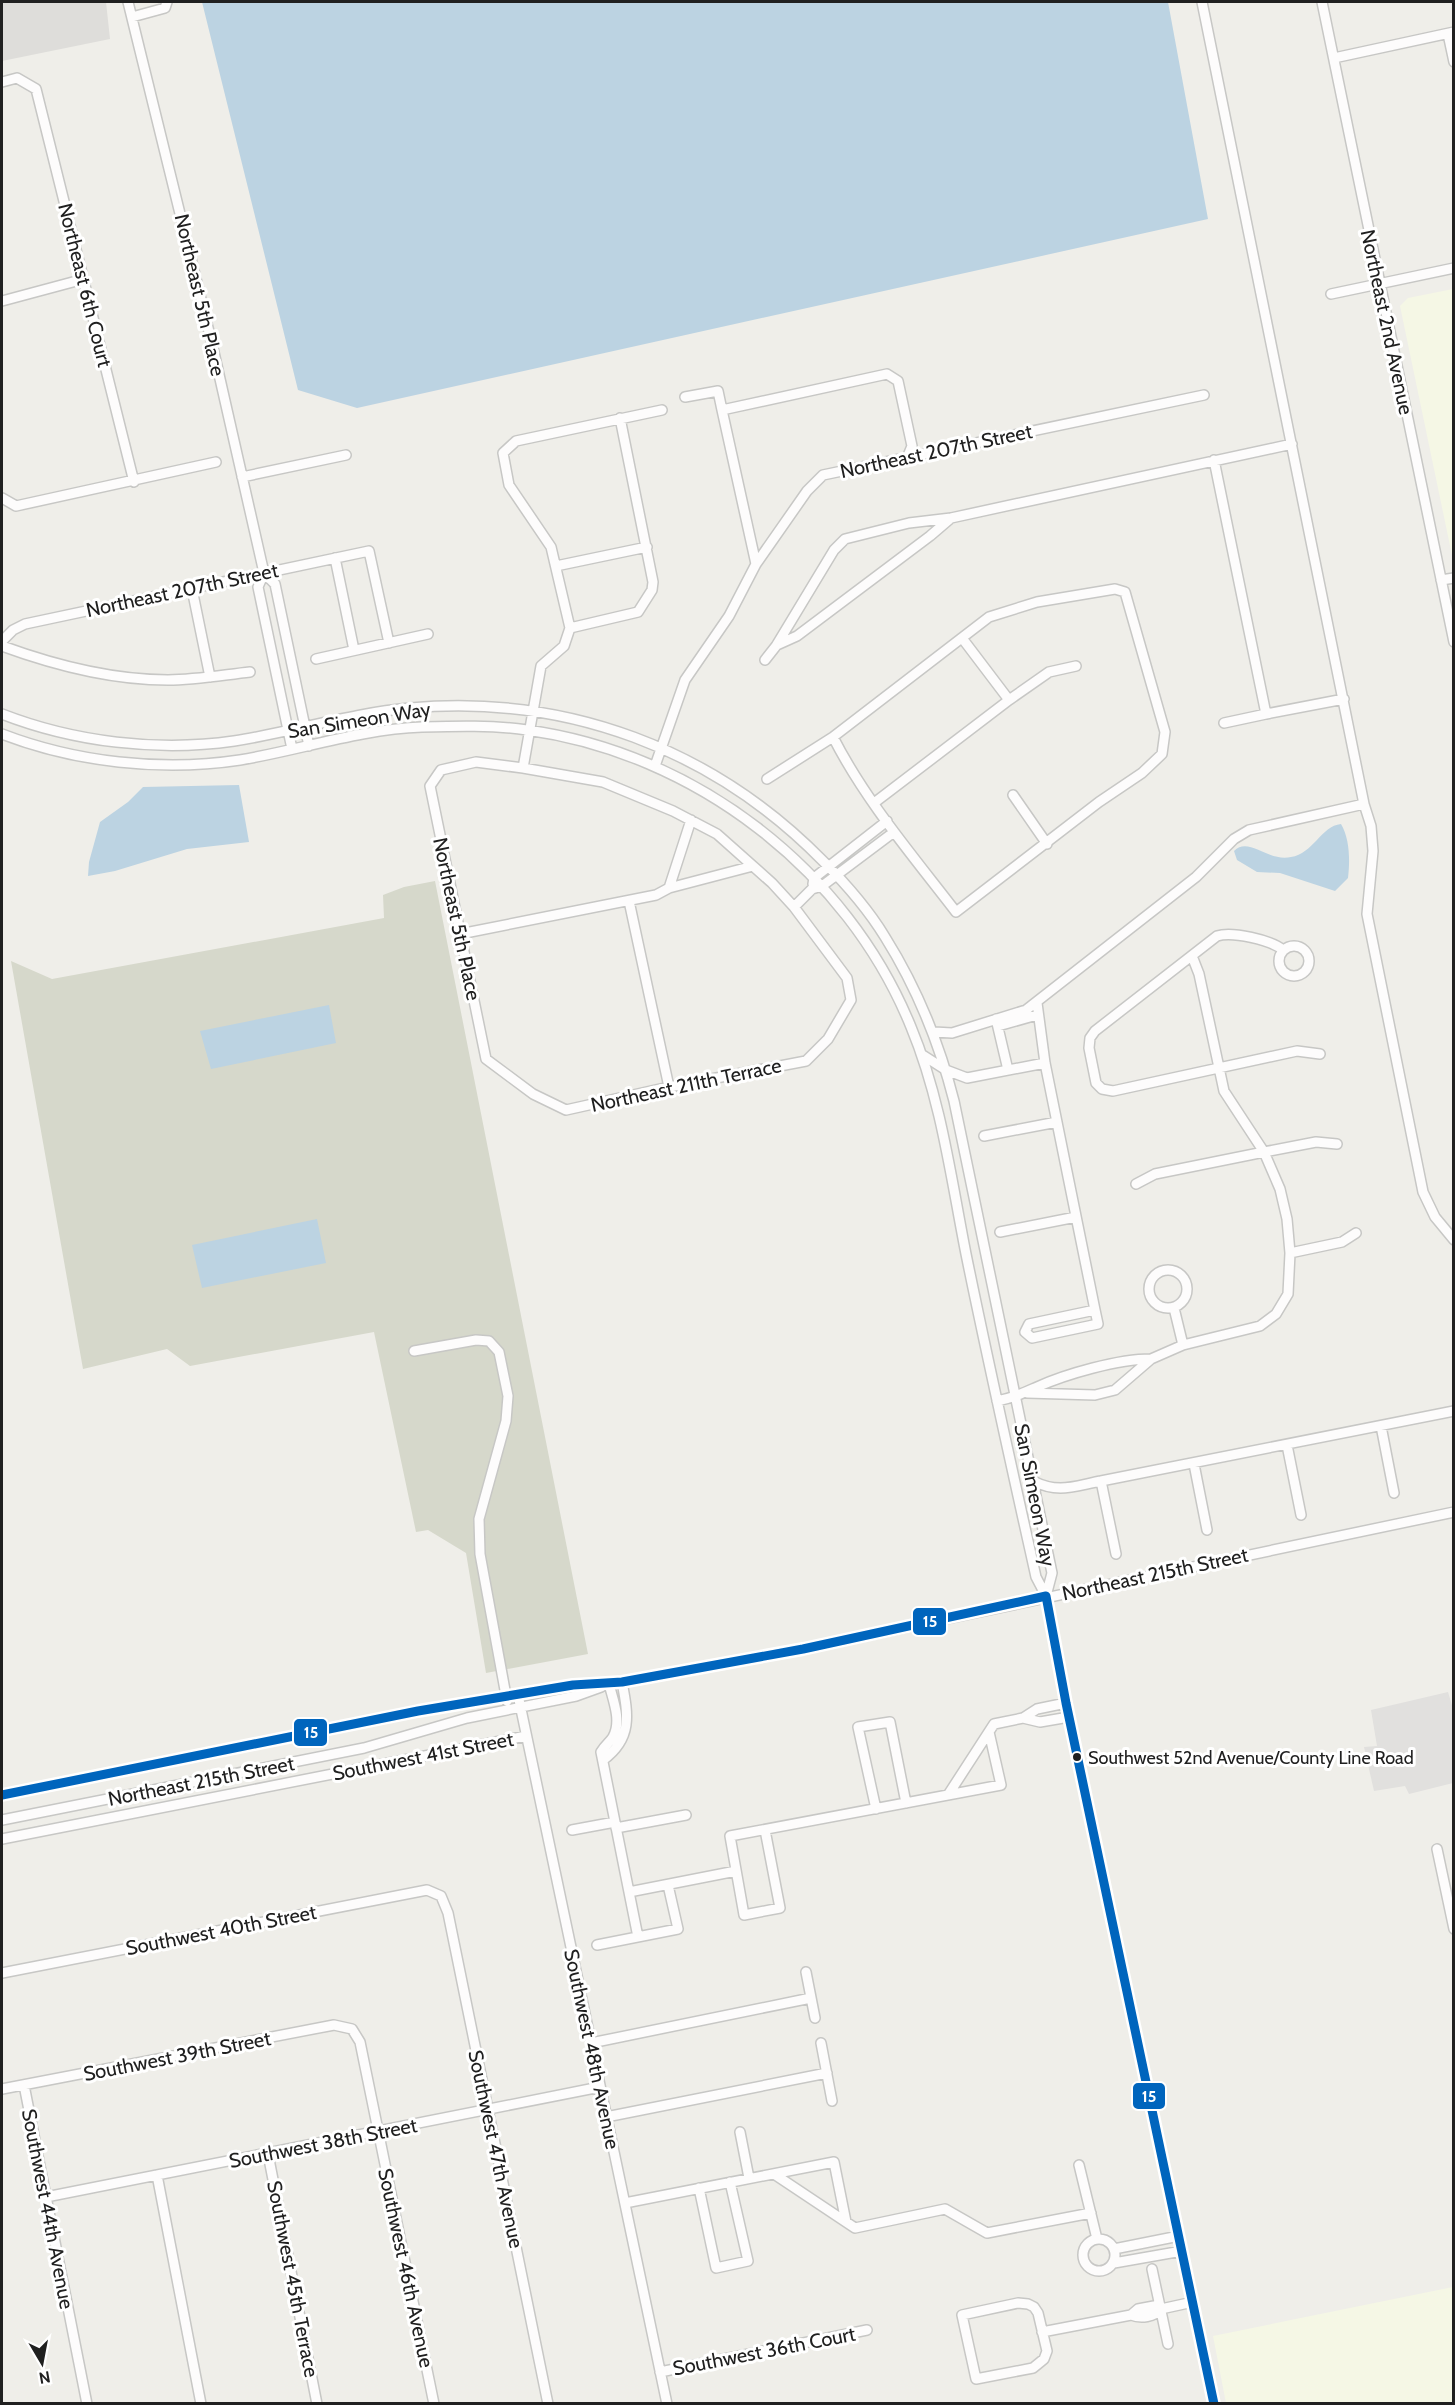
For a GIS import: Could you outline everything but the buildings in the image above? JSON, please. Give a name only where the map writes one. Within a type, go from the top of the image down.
[{"type":"street","name":"Northeast 5th Place","points":[[128,2],[264,573],[275,584],[309,746]]},
{"type":"street","points":[[132,17],[165,8],[167,2]]},
{"type":"street","points":[[1202,2],[1364,804],[1371,826],[1373,850],[1367,914],[1423,1192],[1436,1216],[1454,1240]]},
{"type":"street","name":"Northeast 2nd Avenue","points":[[1323,2],[1454,642]]},
{"type":"street","points":[[1334,58],[1450,33],[1454,62]]},
{"type":"street","name":"Northeast 6th Court","points":[[2,82],[17,78],[36,89],[134,482]]},
{"type":"street","points":[[1331,294],[1454,268]]},
{"type":"street","points":[[2,301],[84,279]]},
{"type":"street","points":[[722,410],[887,374],[898,381],[912,447],[907,458]]},
{"type":"street","points":[[685,397],[717,391],[756,564]]},
{"type":"street","name":"Northeast 207th Street","points":[[655,766],[685,680],[729,616],[756,564],[807,491],[823,475],[1204,395]]},
{"type":"street","points":[[524,768],[541,666],[564,646],[570,628],[551,547],[509,485],[503,453],[516,441],[662,410]]},
{"type":"street","points":[[570,628],[638,612],[652,590],[653,582],[647,547],[620,418]]},
{"type":"street","points":[[765,660],[834,550],[845,539],[909,523],[951,518],[1292,444]]},
{"type":"street","points":[[242,477],[346,455]]},
{"type":"street","points":[[1214,460],[1266,714]]},
{"type":"street","points":[[2,498],[16,506],[134,482],[216,462]]},
{"type":"street","points":[[776,645],[797,636],[951,518]]},
{"type":"street","points":[[556,566],[647,547]]},
{"type":"street","name":"Northeast 207th Street","points":[[2,643],[13,630],[25,624],[369,551],[389,643]]},
{"type":"street","points":[[335,558],[354,650]]},
{"type":"street","name":"Northeast 5th Place","points":[[264,573],[258,587],[292,749]]},
{"type":"street","points":[[1441,580],[1454,578]]},
{"type":"street","points":[[192,589],[210,677]]},
{"type":"street","points":[[767,780],[833,737],[989,617],[1037,602],[1115,589],[1125,591],[1165,732],[1162,754],[1142,773],[1100,802],[956,912],[886,821],[848,766],[833,737]]},
{"type":"street","points":[[316,659],[428,634]]},
{"type":"street","points":[[962,638],[1009,700]]},
{"type":"street","points":[[2,643],[82,671],[167,680],[250,672]]},
{"type":"street","points":[[874,803],[1049,672],[1076,666]]},
{"type":"street","points":[[1224,723],[1344,699]]},
{"type":"street","name":"San Simeon Way","points":[[2,714],[25,723],[68,734],[157,745],[193,745],[233,741],[411,708],[461,706],[532,710],[583,721],[661,748],[699,766],[743,792],[797,835],[837,875],[883,934],[906,973],[939,1047],[952,1093],[1052,1573],[1046,1596]]},
{"type":"street","name":"San Simeon Way","points":[[2,734],[24,742],[85,757],[134,763],[189,764],[238,760],[401,728],[478,725],[529,730],[601,746],[655,766],[702,789],[742,816],[814,878]]},
{"type":"street","name":"Northeast 5th Place","points":[[566,1110],[533,1094],[486,1059],[430,786],[441,770],[476,762],[603,782],[691,820],[717,834],[772,882],[794,907],[847,978],[851,1000],[828,1039],[806,1061]]},
{"type":"street","points":[[1013,795],[1047,844]]},
{"type":"street","points":[[997,1023],[1037,1003],[1103,948],[1196,877],[1233,839],[1248,830],[1364,804]]},
{"type":"street","points":[[669,888],[691,820]]},
{"type":"street","points":[[817,888],[814,878],[886,821]]},
{"type":"street","points":[[794,907],[894,832]]},
{"type":"street","points":[[460,934],[656,896],[669,888],[753,866]]},
{"type":"street","name":"San Simeon Way","points":[[817,888],[862,937],[895,993],[921,1054],[936,1105],[1036,1580],[1046,1596]]},
{"type":"street","points":[[629,901],[669,1087]]},
{"type":"street","points":[[1283,950],[1277,945],[1225,934],[1217,936],[1095,1031],[1090,1038],[1089,1048],[1096,1083],[1102,1089],[1113,1091],[1297,1052],[1320,1054]]},
{"type":"street","points":[[997,1401],[1027,1394],[1095,1395],[1115,1390],[1150,1359],[1183,1345],[1260,1326],[1276,1314],[1288,1294],[1290,1253],[1287,1219],[1280,1189],[1264,1152],[1224,1091],[1199,974],[1192,956]]},
{"type":"street","points":[[1037,1003],[1045,1063],[1098,1324],[1032,1338],[1025,1332],[1029,1324],[1095,1310]]},
{"type":"street","points":[[934,1032],[952,1033],[1037,1015]]},
{"type":"street","points":[[997,1023],[1008,1070]]},
{"type":"street","points":[[928,1077],[939,1047],[952,1033]]},
{"type":"street","points":[[921,1054],[946,1070],[967,1078],[1045,1063]]},
{"type":"street","name":"Northeast 211th Terrace","points":[[566,1110],[669,1087],[806,1061]]},
{"type":"street","points":[[952,1093],[967,1078]]},
{"type":"street","points":[[984,1136],[1057,1122]]},
{"type":"street","points":[[1136,1184],[1155,1174],[1264,1152],[1316,1142],[1337,1144]]},
{"type":"street","points":[[1000,1232],[1076,1217]]},
{"type":"street","points":[[1290,1253],[1342,1242],[1356,1233]]},
{"type":"street","points":[[1165,1270],[1178,1272],[1183,1276],[1188,1287],[1185,1300],[1174,1308],[1162,1307],[1152,1300],[1150,1281],[1158,1272],[1165,1270]]},
{"type":"street","points":[[1174,1308],[1183,1345]]},
{"type":"street","points":[[414,1351],[476,1340],[489,1341],[499,1352],[508,1396],[506,1421],[479,1519],[481,1565],[509,1709]]},
{"type":"street","points":[[1027,1394],[1035,1388],[1087,1370],[1138,1359],[1150,1359]]},
{"type":"street","points":[[1033,1481],[1052,1489],[1101,1481],[1454,1411]]},
{"type":"street","points":[[1381,1426],[1394,1493]]},
{"type":"street","points":[[1287,1445],[1301,1515]]},
{"type":"street","points":[[1194,1464],[1207,1530]]},
{"type":"street","points":[[1101,1481],[1116,1554]]},
{"type":"street","name":"Northeast 215th Street","points":[[2,1795],[418,1712],[573,1685],[622,1682],[803,1649],[1046,1596],[1454,1512]]},
{"type":"street","points":[[1046,1596],[1066,1703],[1214,2403]]},
{"type":"street","points":[[603,1760],[619,1746],[627,1721],[622,1682]]},
{"type":"street","points":[[609,1684],[617,1724],[612,1739],[601,1752],[638,1937]]},
{"type":"street","name":"Northeast 215th Street","points":[[2,1820],[364,1748],[466,1718],[576,1696],[609,1684]]},
{"type":"street","name":"Southwest 48th Avenue","points":[[518,1695],[666,2403]]},
{"type":"street","points":[[948,1795],[994,1724],[1023,1718],[1037,1709],[1066,1703]]},
{"type":"street","points":[[1023,1718],[1040,1722],[1069,1716]]},
{"type":"street","points":[[876,1809],[858,1727],[890,1722],[906,1803]]},
{"type":"street","points":[[765,1830],[780,1908],[744,1915],[730,1836],[1001,1785],[989,1732]]},
{"type":"street","name":"Southwest 41st Street","points":[[2,1839],[526,1736]]},
{"type":"street","points":[[240,1774],[243,1791]]},
{"type":"street","points":[[572,1830],[687,1815]]},
{"type":"street","points":[[1437,1849],[1449,1884],[1454,1929]]},
{"type":"street","points":[[629,1892],[736,1871]]},
{"type":"street","points":[[597,1945],[678,1929],[668,1885]]},
{"type":"street","name":"Southwest 40th Street","points":[[2,1972],[427,1890],[441,1896]]},
{"type":"street","name":"Southwest 47th Avenue","points":[[441,1896],[448,1913],[548,2403]]},
{"type":"street","points":[[806,1972],[815,2018]]},
{"type":"street","points":[[591,2043],[811,1998]]},
{"type":"street","name":"Southwest 39th Street","points":[[2,2089],[334,2025],[352,2029]]},
{"type":"street","name":"Southwest 46th Avenue","points":[[352,2029],[360,2042],[434,2403]]},
{"type":"street","points":[[820,2043],[832,2101]]},
{"type":"street","points":[[606,2117],[826,2073]]},
{"type":"street","name":"Southwest 44th Avenue","points":[[24,2085],[87,2403]]},
{"type":"street","name":"Southwest 38th Street","points":[[46,2197],[600,2087]]},
{"type":"street","points":[[740,2132],[749,2178]]},
{"type":"street","name":"Southwest 45th Terrace","points":[[268,2154],[317,2403]]},
{"type":"street","points":[[624,2203],[834,2162],[846,2222]]},
{"type":"street","points":[[1079,2165],[1097,2239]]},
{"type":"street","points":[[774,2174],[855,2228],[945,2209],[987,2233],[1091,2212]]},
{"type":"street","points":[[157,2175],[201,2403]]},
{"type":"street","points":[[699,2188],[716,2268],[748,2261],[730,2182]]},
{"type":"street","points":[[1114,2249],[1179,2236]]},
{"type":"street","points":[[1097,2239],[1105,2240],[1114,2249],[1116,2258],[1106,2271],[1098,2272],[1084,2263],[1083,2252],[1089,2242],[1097,2239]]},
{"type":"street","points":[[1114,2263],[1182,2251]]},
{"type":"street","points":[[1152,2270],[1168,2344]]},
{"type":"street","points":[[1042,2332],[1131,2314],[1138,2318],[1156,2314],[1161,2309],[1193,2302]]},
{"type":"street","points":[[1018,2303],[1028,2304],[1038,2313],[1042,2332],[1047,2352],[1033,2368],[976,2379],[962,2315],[1018,2303]]},
{"type":"street","name":"Southwest 36th Court","points":[[660,2372],[867,2330]]},
{"type":"shaded area","points":[[2,2],[106,2],[110,39],[2,61]]},
{"type":"shaded area","points":[[1454,289],[1453,560],[1400,306],[1408,298]]},
{"type":"shaded area","points":[[435,881],[588,1654],[486,1673],[466,1553],[428,1530],[416,1532],[374,1332],[190,1366],[167,1349],[83,1369],[11,961],[52,979],[384,918],[383,895],[404,887]]},
{"type":"shaded area","points":[[1448,1692],[1454,1712],[1453,1783],[1409,1794],[1405,1786],[1374,1791],[1364,1747],[1377,1746],[1371,1710]]},
{"type":"shaded area","points":[[1453,2287],[1453,2403],[1226,2403],[1213,2336]]},
{"type":"water","points":[[202,2],[1168,2],[1208,219],[357,408],[298,390]]},
{"type":"water","points":[[239,785],[249,842],[187,849],[115,871],[88,876],[89,862],[100,822],[128,802],[143,787]]},
{"type":"water","points":[[1341,824],[1348,843],[1349,871],[1348,878],[1335,891],[1280,873],[1257,872],[1237,860],[1234,851],[1246,846],[1282,858],[1299,855],[1328,830]]},
{"type":"water","points":[[329,1005],[336,1043],[211,1069],[200,1031]]},
{"type":"water","points":[[317,1219],[326,1263],[202,1288],[192,1245]]},
{"type":"transit line","name":"15","points":[[2,1795],[418,1711],[573,1685],[622,1682],[803,1649],[1046,1596],[1066,1703],[1214,2404]]},
{"type":"place","name":"Southwest 52nd Avenue/County Line Road","points":[[1077,1757]]}]
